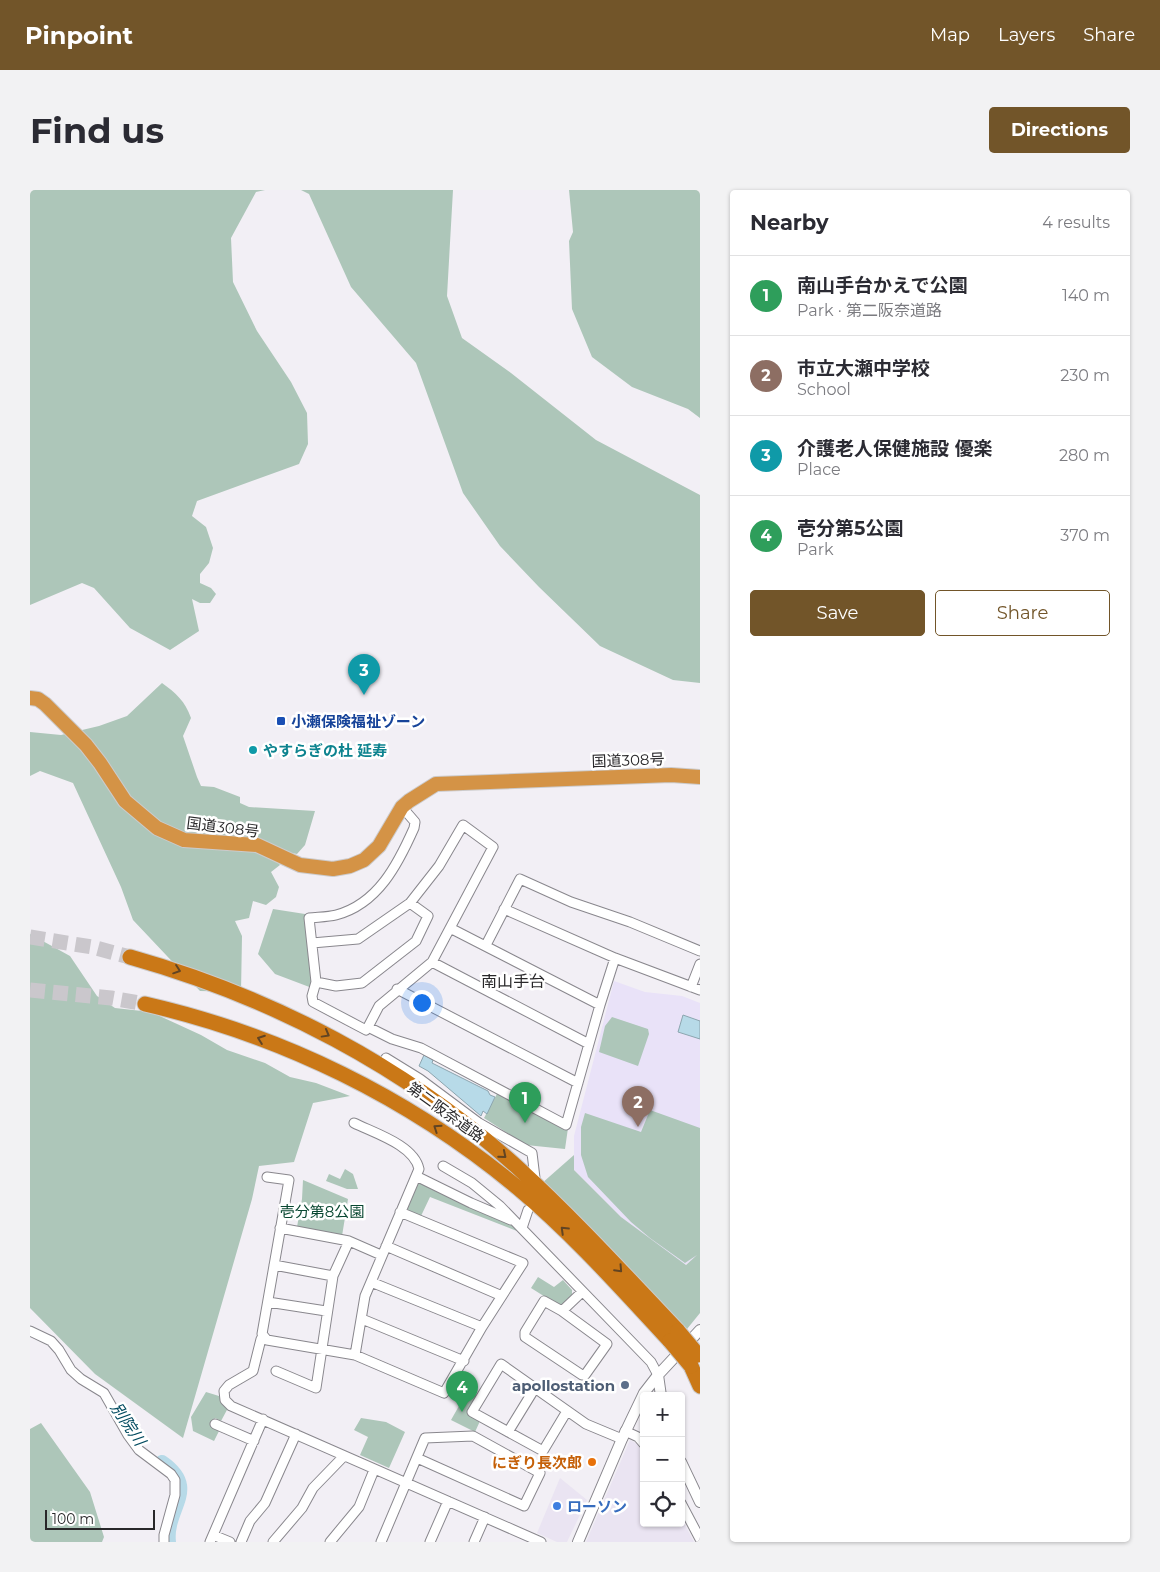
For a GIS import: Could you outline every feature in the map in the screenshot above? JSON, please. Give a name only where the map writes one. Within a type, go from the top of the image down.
[{"type":"highway","name":"国道308号","points":[[30,698],[38,699],[45,704],[86,745],[125,801],[157,828],[184,840],[250,844],[264,848],[300,865],[324,869],[342,868],[358,863],[369,856],[379,846],[402,807],[414,797],[436,784],[671,775],[700,777]]},
{"type":"highway","name":"第二阪奈道路","points":[[130,956],[220,985],[314,1028],[364,1055],[429,1098],[472,1130],[516,1166],[573,1220],[697,1364],[700,1386]]},
{"type":"highway","name":"第二阪奈道路","points":[[145,1004],[226,1026],[291,1050],[381,1094],[434,1126],[476,1155],[518,1188],[674,1336]]},
{"type":"street","points":[[312,943],[358,939],[410,903],[439,866],[464,824],[493,847],[432,962],[397,989],[379,1006],[366,1030],[313,1002],[312,996],[316,982],[309,918],[336,915],[350,909],[365,901],[385,882],[414,828],[415,822],[402,807]]},
{"type":"street","points":[[486,945],[520,879],[571,902],[630,922],[700,951]]},
{"type":"street","points":[[316,982],[336,986],[362,983],[416,941],[428,916],[410,903]]},
{"type":"street","points":[[504,908],[615,958],[696,988],[700,964]]},
{"type":"street","points":[[450,928],[600,1005]]},
{"type":"street","points":[[368,1026],[392,1039],[421,1048],[566,1125],[615,958]]},
{"type":"street","points":[[432,962],[589,1044]]},
{"type":"street","points":[[397,989],[578,1083]]},
{"type":"street","points":[[386,1058],[420,1079],[479,1123],[532,1153],[535,1178]]},
{"type":"street","points":[[354,1123],[401,1146],[412,1154],[417,1161],[418,1169],[364,1296],[355,1355]]},
{"type":"street","points":[[443,1166],[472,1183],[500,1206],[651,1362],[658,1375],[660,1392]]},
{"type":"street","points":[[416,1176],[518,1225]]},
{"type":"street","points":[[267,1177],[289,1180],[262,1334],[264,1337],[267,1340],[355,1355],[444,1393],[522,1263],[400,1212]]},
{"type":"street","points":[[518,1225],[528,1210]]},
{"type":"street","points":[[280,1228],[349,1241],[381,1255]]},
{"type":"street","points":[[276,1371],[316,1388],[326,1311],[333,1276],[349,1241]]},
{"type":"street","points":[[386,1246],[502,1296]]},
{"type":"street","points":[[274,1266],[333,1276]]},
{"type":"street","points":[[371,1282],[482,1327]]},
{"type":"street","points":[[562,1311],[582,1292]]},
{"type":"street","points":[[544,1300],[562,1311],[607,1344],[585,1375],[582,1375],[526,1337],[525,1332],[544,1300]]},
{"type":"street","points":[[268,1302],[326,1311]]},
{"type":"street","points":[[362,1319],[464,1361]]},
{"type":"street","points":[[578,1542],[623,1435],[644,1393],[700,1330]]},
{"type":"street","points":[[30,1331],[52,1341],[71,1370],[81,1379],[104,1393],[111,1402],[128,1435],[139,1450],[171,1474],[175,1480],[175,1495],[164,1535],[164,1542]]},
{"type":"street","points":[[264,1337],[261,1339],[253,1371],[229,1385],[224,1392],[225,1400],[231,1406],[541,1542]]},
{"type":"street","points":[[568,1411],[543,1451],[472,1412],[501,1364],[568,1411],[586,1424],[623,1435],[638,1437],[640,1439]]},
{"type":"street","points":[[508,1432],[535,1388]]},
{"type":"street","points":[[630,1421],[640,1416]]},
{"type":"street","points":[[230,1542],[212,1538],[263,1419]]},
{"type":"street","points":[[215,1424],[254,1440]]},
{"type":"street","points":[[240,1542],[250,1521],[265,1503],[296,1434]]},
{"type":"street","points":[[381,1542],[407,1483],[416,1458],[425,1438],[473,1436],[540,1473],[524,1506],[416,1458]]},
{"type":"street","points":[[273,1542],[302,1508],[313,1488],[344,1456]]},
{"type":"street","points":[[330,1542],[360,1507],[374,1470]]},
{"type":"street","points":[[685,1470],[700,1502]]},
{"type":"street","points":[[430,1542],[448,1501]]},
{"type":"street","points":[[685,1511],[700,1539]]},
{"type":"street","points":[[474,1542],[485,1518]]},
{"type":"shaded area","points":[[614,981],[645,992],[682,996],[700,1003],[700,1254],[685,1265],[621,1217],[574,1170],[574,1136]]},
{"type":"shaded area","points":[[630,1440],[640,1448],[640,1527],[685,1527],[685,1525],[694,1542],[586,1542]]},
{"type":"shaded area","points":[[560,1478],[587,1500],[567,1542],[557,1542],[537,1533]]},
{"type":"green space","points":[[30,190],[265,190],[256,192],[231,238],[233,282],[257,331],[291,382],[307,413],[308,444],[299,464],[197,501],[192,516],[206,527],[213,548],[209,563],[200,574],[200,583],[211,588],[216,594],[210,603],[200,603],[192,599],[199,631],[170,650],[130,628],[94,588],[82,583],[30,605]]},
{"type":"green space","points":[[301,190],[453,190],[447,296],[462,338],[511,373],[596,440],[700,495],[700,683],[673,680],[600,646],[500,546],[463,493],[416,363],[351,287],[309,194]]},
{"type":"green space","points":[[569,190],[700,190],[700,418],[688,409],[632,387],[592,357],[572,309],[569,241],[573,232]]},
{"type":"green space","points":[[162,683],[180,698],[191,718],[183,736],[201,786],[214,787],[240,797],[240,803],[249,807],[315,811],[305,845],[297,854],[286,852],[276,860],[280,865],[271,872],[279,887],[276,897],[266,905],[253,901],[249,918],[235,921],[242,936],[241,992],[200,991],[133,920],[121,887],[73,783],[40,771],[30,776],[30,732],[61,735],[99,726],[127,716]]},
{"type":"green space","points":[[273,909],[305,914],[312,988],[275,974],[258,954]]},
{"type":"green space","points":[[30,934],[70,956],[97,996],[115,1008],[151,1012],[201,1035],[227,1050],[265,1063],[290,1077],[316,1083],[350,1096],[313,1103],[294,1162],[259,1166],[252,1199],[183,1438],[95,1374],[30,1308]]},
{"type":"green space","points":[[612,1017],[648,1029],[649,1034],[638,1066],[599,1052],[605,1026]]},
{"type":"green space","points":[[498,1092],[568,1128],[565,1149],[526,1145],[484,1118]]},
{"type":"green space","points":[[650,1110],[700,1128],[700,1313],[687,1329],[541,1184],[574,1155],[574,1170],[621,1217],[686,1265],[697,1255],[685,1263],[631,1222],[588,1177],[581,1155],[581,1127],[585,1113],[641,1132]]},
{"type":"green space","points":[[345,1169],[353,1174],[358,1189],[347,1189],[326,1181],[329,1174],[340,1179]]},
{"type":"green space","name":"壱分第8公園","points":[[303,1180],[348,1199],[342,1236],[297,1227]]},
{"type":"green space","points":[[419,1181],[512,1225],[517,1231],[430,1197],[421,1216],[408,1210],[406,1206],[415,1183]]},
{"type":"green space","points":[[538,1277],[554,1287],[563,1280],[572,1290],[572,1295],[563,1304],[558,1305],[531,1288]]},
{"type":"green space","points":[[468,1390],[478,1396],[468,1414],[480,1421],[475,1432],[451,1420]]},
{"type":"green space","points":[[206,1392],[219,1396],[223,1404],[228,1408],[221,1421],[215,1418],[211,1426],[219,1431],[214,1441],[193,1431],[191,1417]]},
{"type":"green space","points":[[361,1418],[386,1422],[405,1432],[389,1468],[360,1455],[368,1437],[354,1430]]},
{"type":"green space","points":[[41,1423],[90,1492],[104,1537],[102,1542],[30,1542],[30,1429]]},
{"type":"water","points":[[683,1015],[700,1021],[700,1039],[678,1032]]},
{"type":"water","points":[[424,1055],[433,1060],[432,1063],[488,1091],[490,1095],[495,1097],[487,1114],[483,1111],[481,1116],[428,1071],[419,1066]]},
{"type":"waterway","name":"別院川","points":[[162,1462],[173,1472],[179,1481],[180,1490],[169,1530],[169,1542]]},
{"type":"tunnel","points":[[30,937],[92,947],[130,957]]},
{"type":"tunnel","points":[[30,990],[111,998],[145,1004]]},
{"type":"place","name":"介護老人保健施設 優楽","points":[[364,695]]},
{"type":"place","name":"小瀬保険福祉ゾーン","points":[[281,721]]},
{"type":"place","name":"やすらぎの杜 延寿","points":[[253,750]]},
{"type":"place","name":"南山手台かえで公園","points":[[525,1123]]},
{"type":"place","name":"市立大瀬中学校","points":[[638,1127]]},
{"type":"place","name":"apollostation","points":[[625,1385]]},
{"type":"place","name":"壱分第5公園","points":[[462,1412]]},
{"type":"place","name":"にぎり長次郎","points":[[592,1462]]},
{"type":"place","name":"ローソン","points":[[557,1506]]},
{"type":"district","name":"南山手台","points":[[513,981]]}]
